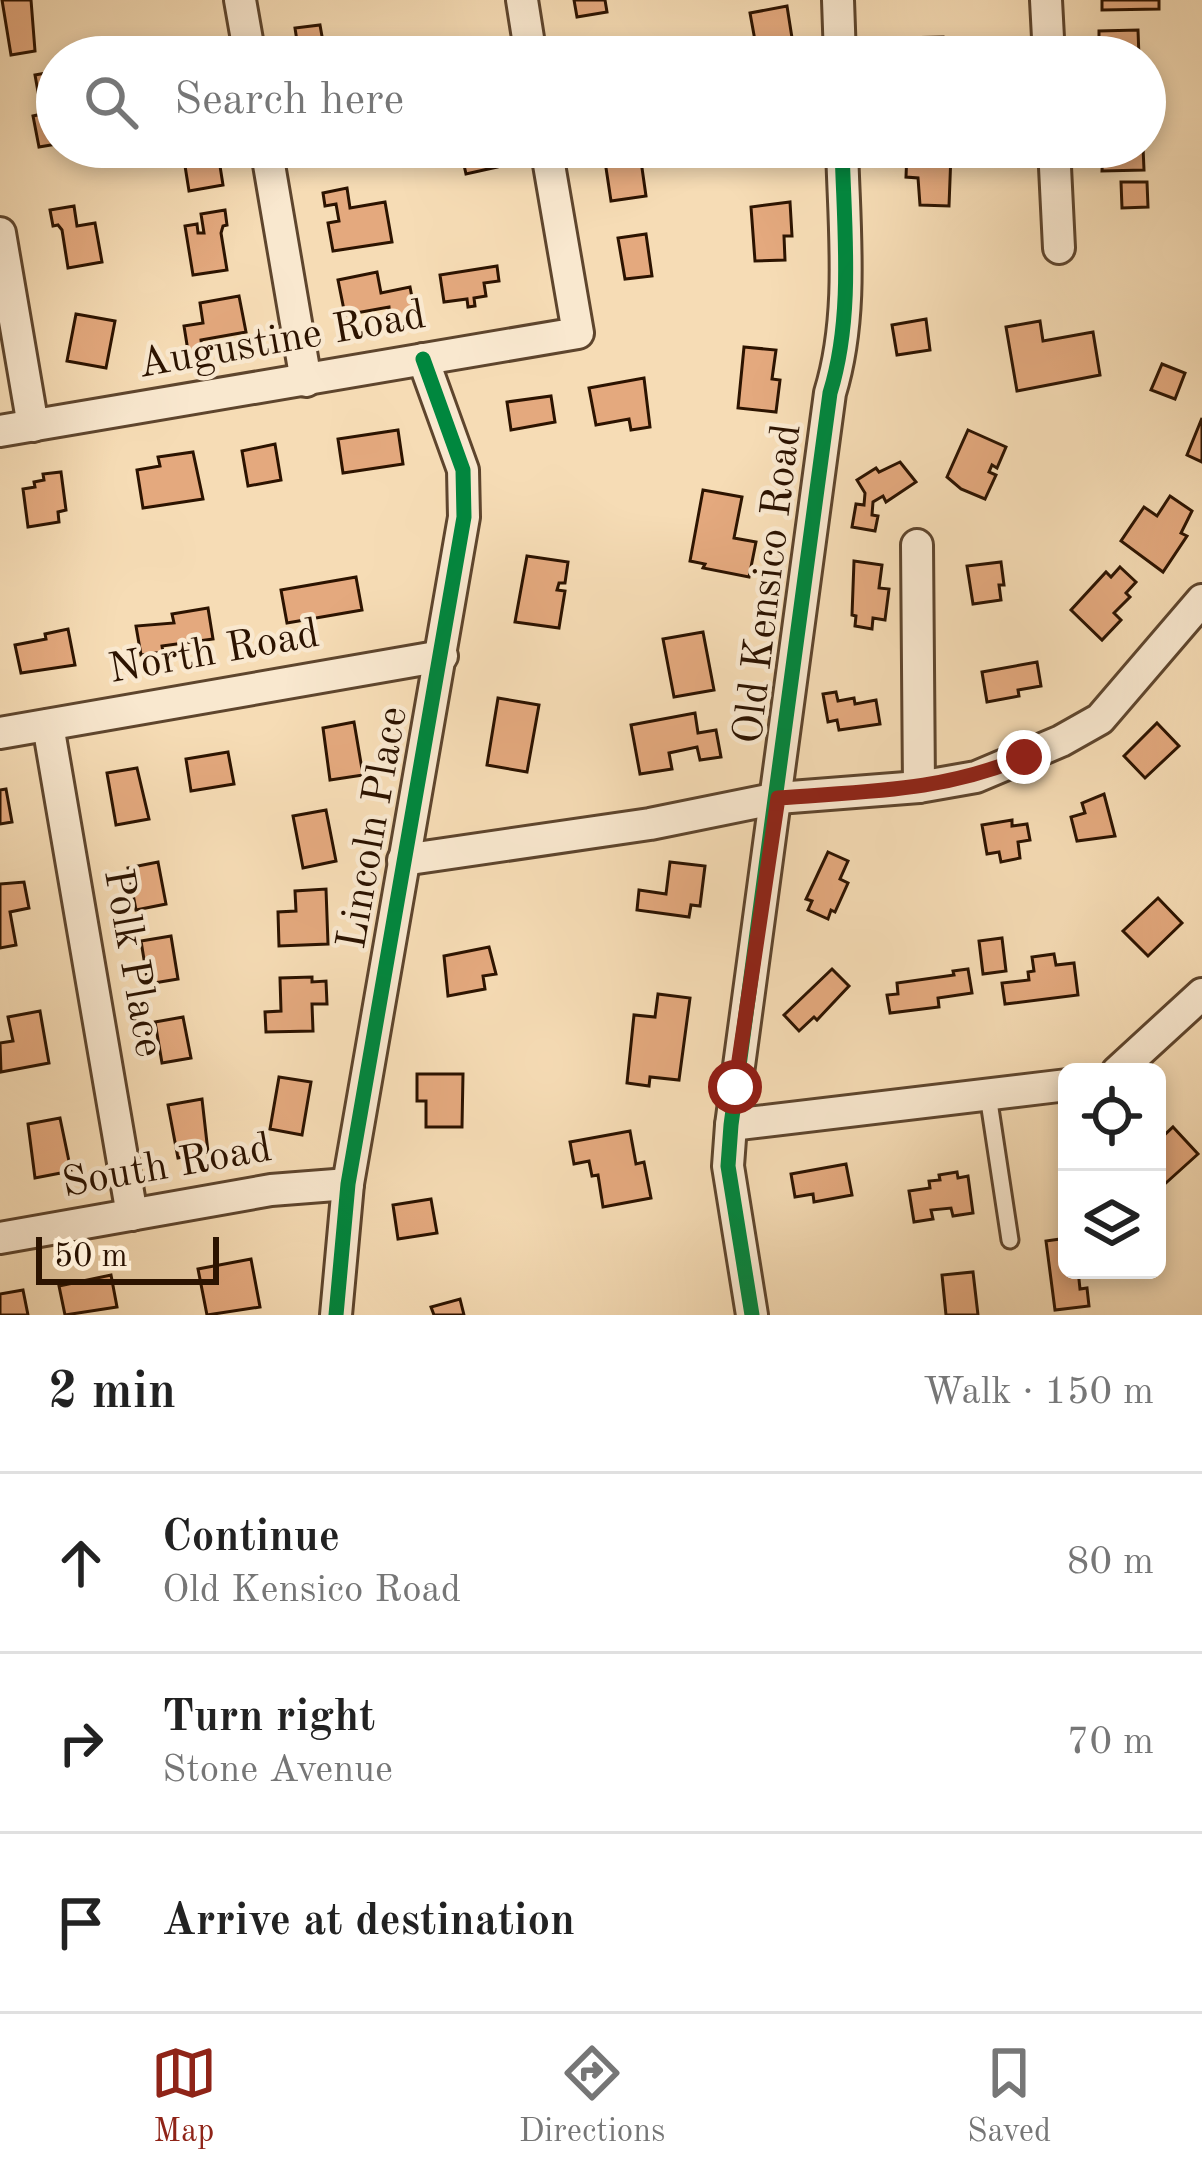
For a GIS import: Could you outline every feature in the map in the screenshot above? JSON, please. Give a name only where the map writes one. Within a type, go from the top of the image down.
[{"type":"street","points":[[240,0],[246,36]]},
{"type":"street","points":[[522,0],[528,36]]},
{"type":"street","points":[[838,0],[839,36]]},
{"type":"street","points":[[1046,0],[1048,36]]},
{"type":"street","points":[[270,168],[306,381]]},
{"type":"street","name":"Augustine Road","points":[[0,431],[578,334],[550,168]]},
{"type":"street","name":"Old Kensico Road","points":[[752,1315],[728,1166],[731,1125],[830,393],[839,362],[845,274],[842,168]]},
{"type":"street","points":[[1055,168],[1059,248]]},
{"type":"street","points":[[0,233],[33,426]]},
{"type":"street","name":"Lincoln Place","points":[[336,1315],[348,1184],[442,656],[466,489],[455,442],[423,359]]},
{"type":"street","points":[[917,545],[919,787]]},
{"type":"street","points":[[403,860],[650,824],[778,798],[919,787],[976,777],[1100,719],[1202,600]]},
{"type":"street","name":"North Road","points":[[0,733],[442,656]]},
{"type":"street","name":"Polk Place","points":[[48,725],[133,1215]]},
{"type":"street","points":[[1127,1063],[1202,994]]},
{"type":"street","points":[[731,1125],[1058,1085]]},
{"type":"street","name":"South Road","points":[[0,1238],[271,1190],[348,1184]]},
{"type":"lane","points":[[988,1095],[1010,1240]]},
{"type":"building","points":[[2,0],[31,0],[35,51],[11,55]]},
{"type":"building","points":[[574,0],[605,0],[607,12],[577,17]]},
{"type":"building","points":[[1102,0],[1159,0],[1159,9],[1102,10]]},
{"type":"building","points":[[787,6],[792,36],[754,36],[750,13]]},
{"type":"building","points":[[320,25],[322,36],[296,36],[295,28]]},
{"type":"building","points":[[1138,30],[1138,36],[1099,36],[1099,31]]},
{"type":"building","points":[[185,168],[220,168],[223,185],[189,191]]},
{"type":"building","points":[[606,168],[642,168],[646,196],[611,201]]},
{"type":"building","points":[[906,168],[950,168],[949,206],[920,205],[918,178],[906,177]]},
{"type":"building","points":[[1102,168],[1144,168],[1144,170]]},
{"type":"building","points":[[1121,182],[1147,182],[1148,207],[1122,208]]},
{"type":"building","points":[[347,188],[350,208],[385,202],[392,242],[333,251],[328,223],[339,221],[336,204],[325,206],[323,193]]},
{"type":"building","points":[[790,202],[792,236],[784,236],[785,260],[755,261],[751,207]]},
{"type":"building","points":[[74,206],[77,226],[95,223],[102,262],[68,268],[62,230],[53,226],[50,210]]},
{"type":"building","points":[[225,210],[227,225],[221,233],[227,270],[193,275],[185,226],[197,224],[198,233],[204,233],[201,214]]},
{"type":"building","points":[[646,234],[652,276],[625,279],[618,238]]},
{"type":"building","points":[[497,266],[499,281],[484,283],[486,296],[474,298],[475,306],[468,307],[467,299],[444,302],[440,275]]},
{"type":"building","points":[[377,272],[381,293],[410,287],[415,313],[390,317],[389,307],[345,315],[338,280]]},
{"type":"building","points":[[239,296],[246,332],[201,340],[202,349],[188,351],[184,326],[203,323],[200,303]]},
{"type":"building","points":[[76,314],[115,321],[106,368],[67,361]]},
{"type":"building","points":[[926,319],[930,350],[897,355],[892,325]]},
{"type":"building","points":[[1040,321],[1043,341],[1093,332],[1100,375],[1017,391],[1006,327]]},
{"type":"building","points":[[744,347],[776,350],[772,379],[780,380],[776,412],[738,408]]},
{"type":"building","points":[[1162,364],[1185,373],[1175,399],[1151,390]]},
{"type":"building","points":[[644,378],[650,427],[631,430],[629,419],[596,425],[589,388]]},
{"type":"building","points":[[551,396],[555,422],[511,430],[507,402]]},
{"type":"building","points":[[1202,418],[1202,462],[1187,455]]},
{"type":"building","points":[[398,430],[403,464],[343,473],[338,439]]},
{"type":"building","points":[[968,430],[1006,447],[997,468],[992,465],[989,472],[996,475],[985,499],[947,477]]},
{"type":"building","points":[[275,444],[281,480],[248,486],[242,451]]},
{"type":"building","points":[[193,452],[203,499],[143,508],[137,470],[160,466],[158,457]]},
{"type":"building","points":[[900,462],[916,482],[886,502],[883,496],[873,502],[872,515],[878,516],[875,531],[852,527],[856,504],[864,505],[865,493],[857,480],[876,468],[879,472]]},
{"type":"building","points":[[61,472],[66,510],[58,512],[59,522],[28,527],[23,489],[35,487],[34,482],[44,480],[43,474]]},
{"type":"building","points":[[703,490],[742,497],[734,538],[756,542],[749,577],[690,561]]},
{"type":"building","points":[[1170,496],[1192,511],[1181,533],[1187,536],[1163,572],[1121,541],[1144,507],[1157,516]]},
{"type":"building","points":[[527,556],[568,562],[565,583],[559,583],[557,590],[565,591],[559,628],[515,622]]},
{"type":"building","points":[[854,561],[882,565],[879,588],[889,589],[885,620],[873,618],[872,629],[855,626],[852,615]]},
{"type":"building","points":[[1001,562],[1001,600],[973,604],[967,566]]},
{"type":"building","points":[[1120,567],[1136,582],[1126,593],[1130,597],[1114,613],[1121,620],[1102,640],[1071,610],[1106,572],[1111,577]]},
{"type":"building","points":[[356,577],[362,610],[287,623],[281,590]]},
{"type":"building","points":[[208,608],[213,639],[162,646],[163,652],[141,655],[136,626],[174,623],[172,614]]},
{"type":"building","points":[[68,629],[75,665],[21,673],[15,645]]},
{"type":"building","points":[[703,632],[714,690],[674,697],[663,639]]},
{"type":"building","points":[[1037,662],[1041,686],[987,702],[982,672]]},
{"type":"building","points":[[836,692],[838,701],[876,700],[880,724],[839,730],[837,720],[828,722],[823,694]]},
{"type":"building","points":[[498,698],[539,705],[527,772],[487,765]]},
{"type":"building","points":[[695,713],[698,733],[716,730],[721,757],[700,760],[697,747],[669,753],[672,769],[640,774],[631,725]]},
{"type":"building","points":[[354,722],[363,775],[330,780],[323,728]]},
{"type":"building","points":[[1157,723],[1179,746],[1145,778],[1124,756]]},
{"type":"building","points":[[228,752],[234,784],[191,791],[186,759]]},
{"type":"building","points":[[137,768],[149,819],[116,825],[107,773]]},
{"type":"building","points":[[6,789],[12,822],[0,824],[0,790]]},
{"type":"building","points":[[1104,794],[1115,836],[1077,841],[1071,817],[1085,813],[1082,803]]},
{"type":"building","points":[[326,810],[336,861],[303,868],[293,816]]},
{"type":"building","points":[[1012,820],[1012,826],[1027,824],[1030,840],[1018,842],[1020,858],[1001,862],[999,852],[987,854],[982,825]]},
{"type":"building","points":[[828,852],[848,861],[840,879],[848,883],[828,919],[808,910],[812,901],[806,899]]},
{"type":"building","points":[[158,862],[166,904],[136,910],[128,868]]},
{"type":"building","points":[[670,862],[705,866],[700,906],[691,905],[689,917],[637,910],[639,890],[666,894]]},
{"type":"building","points":[[24,882],[29,908],[10,912],[16,945],[0,948],[0,884]]},
{"type":"building","points":[[326,889],[328,944],[279,946],[278,912],[296,911],[295,891]]},
{"type":"building","points":[[1158,898],[1182,923],[1148,956],[1123,931]]},
{"type":"building","points":[[171,936],[178,979],[148,984],[141,941]]},
{"type":"building","points":[[1002,938],[1006,971],[983,974],[979,941]]},
{"type":"building","points":[[489,947],[496,974],[483,976],[485,989],[448,996],[444,956]]},
{"type":"building","points":[[1054,954],[1056,965],[1074,963],[1078,995],[1005,1004],[1002,983],[1029,980],[1028,972],[1034,971],[1032,957]]},
{"type":"building","points":[[832,969],[849,986],[817,1020],[814,1017],[799,1031],[784,1015]]},
{"type":"building","points":[[968,969],[972,993],[938,998],[939,1007],[890,1013],[887,995],[898,994],[897,983]]},
{"type":"building","points":[[312,977],[312,982],[326,981],[327,1004],[312,1004],[313,1031],[266,1032],[265,1012],[281,1011],[280,978]]},
{"type":"building","points":[[658,994],[690,998],[679,1080],[650,1077],[649,1086],[627,1083],[634,1015],[655,1017]]},
{"type":"building","points":[[40,1011],[49,1063],[1,1072],[0,1043],[13,1041],[8,1017]]},
{"type":"building","points":[[183,1017],[191,1058],[162,1063],[155,1022]]},
{"type":"building","points":[[417,1074],[463,1074],[462,1127],[426,1127],[426,1101],[417,1101]]},
{"type":"building","points":[[279,1077],[311,1082],[302,1135],[270,1129]]},
{"type":"building","points":[[202,1099],[208,1152],[178,1158],[168,1105]]},
{"type":"building","points":[[60,1118],[71,1171],[35,1178],[28,1124]]},
{"type":"building","points":[[1173,1127],[1198,1154],[1166,1183],[1166,1171],[1166,1134]]},
{"type":"building","points":[[630,1131],[636,1164],[644,1162],[651,1198],[603,1207],[598,1175],[592,1176],[589,1161],[574,1164],[570,1142]]},
{"type":"building","points":[[846,1164],[852,1195],[814,1202],[813,1194],[795,1197],[791,1174]]},
{"type":"building","points":[[957,1172],[958,1178],[968,1176],[973,1213],[953,1216],[951,1208],[931,1210],[933,1219],[914,1222],[909,1191],[930,1188],[929,1181],[940,1180],[939,1175]]},
{"type":"building","points":[[431,1199],[437,1233],[398,1239],[393,1205]]},
{"type":"building","points":[[1058,1239],[1058,1279],[1079,1279],[1080,1289],[1087,1288],[1089,1306],[1055,1310],[1046,1241]]},
{"type":"building","points":[[251,1259],[260,1307],[207,1315],[198,1269]]},
{"type":"building","points":[[973,1272],[978,1315],[946,1315],[942,1275]]},
{"type":"building","points":[[111,1275],[117,1307],[65,1315],[59,1286]]},
{"type":"building","points":[[23,1290],[28,1315],[0,1315],[0,1294]]},
{"type":"building","points":[[460,1299],[464,1315],[434,1315],[431,1307]]},
{"type":"cycle path","points":[[752,1315],[728,1166],[731,1125],[842,333],[846,271],[843,168]]},
{"type":"cycle path","points":[[336,1315],[348,1184],[464,517],[463,470],[423,359]]},
{"type":"route","points":[[735,1087],[778,798],[919,787],[976,777],[1024,757]]}]
